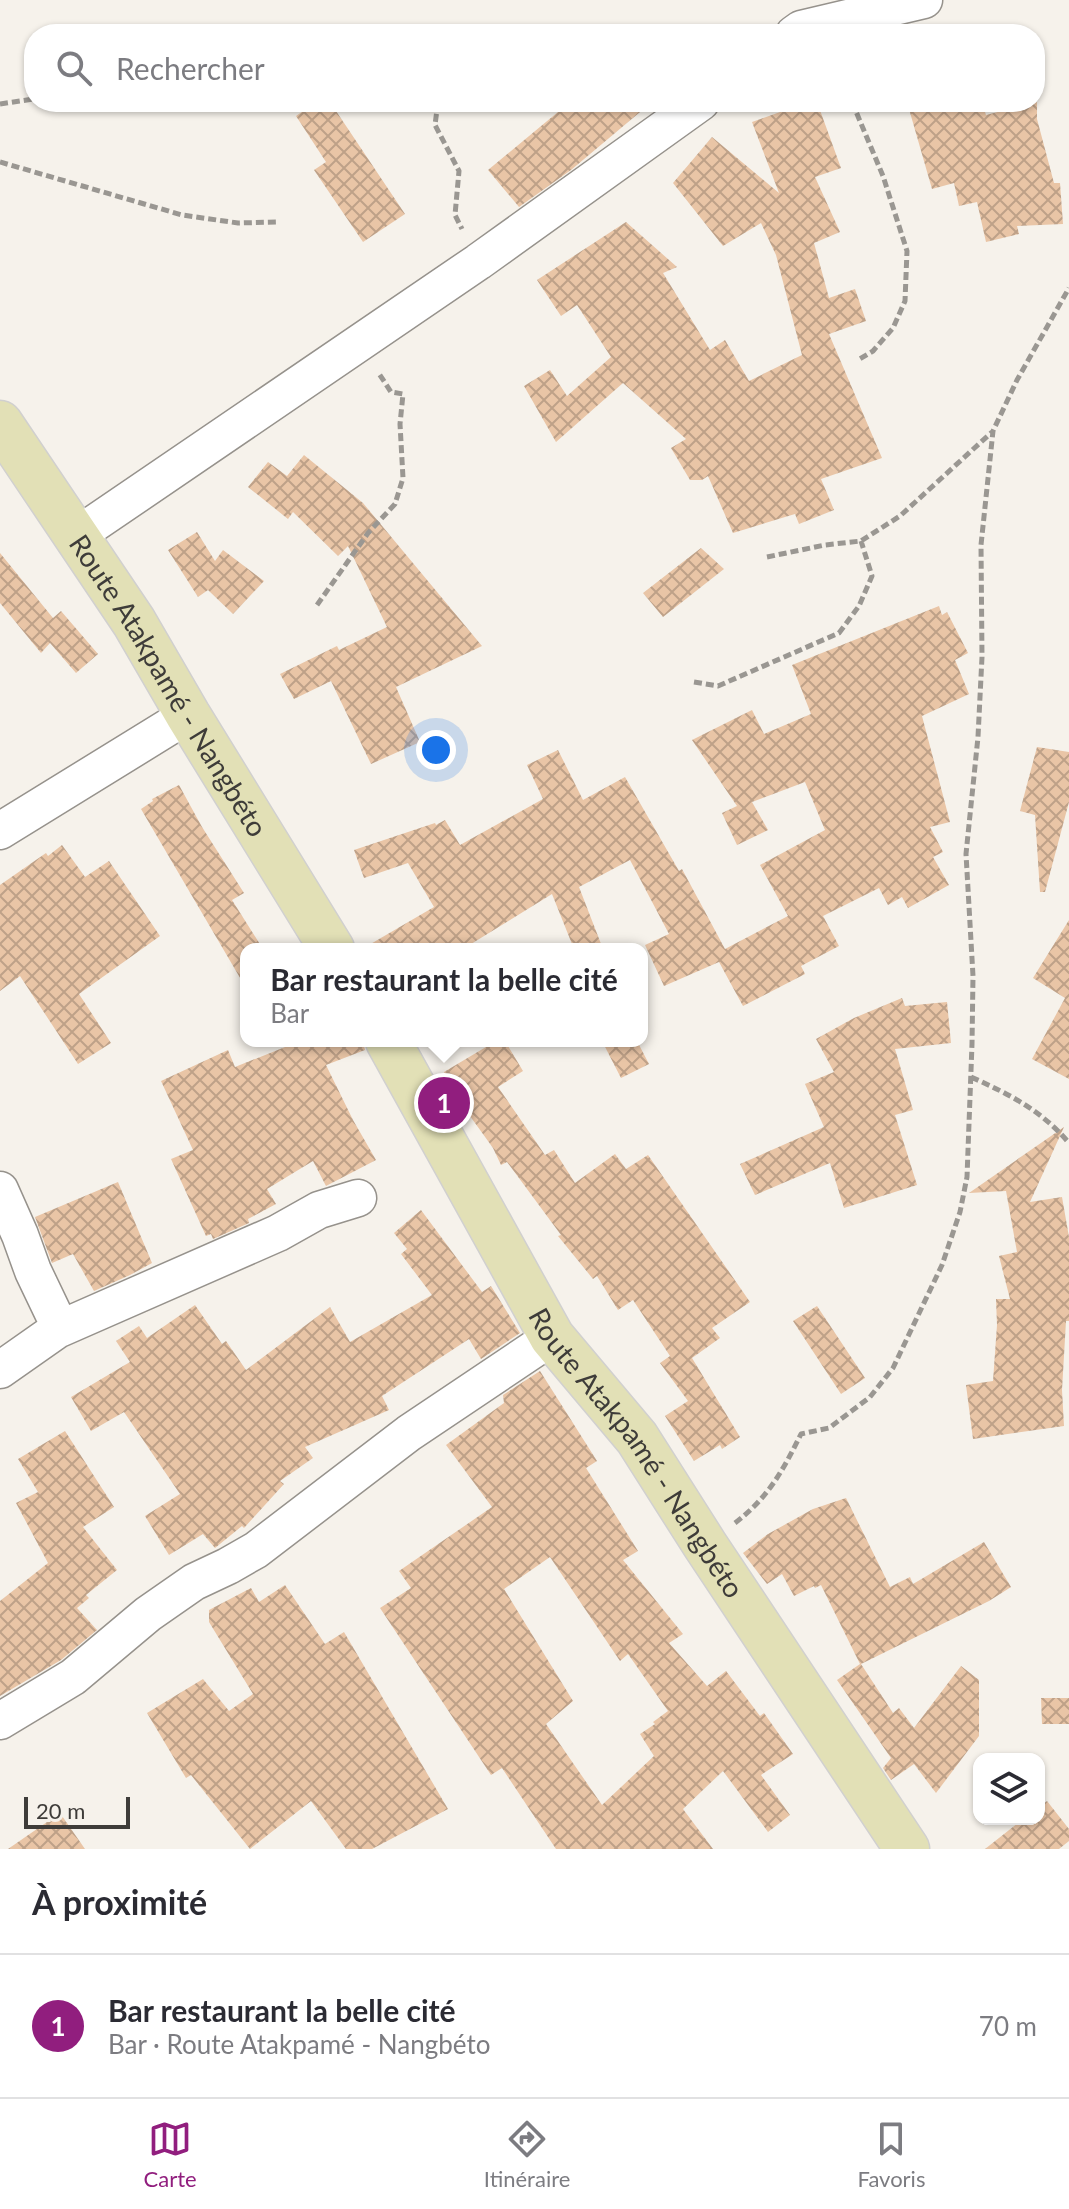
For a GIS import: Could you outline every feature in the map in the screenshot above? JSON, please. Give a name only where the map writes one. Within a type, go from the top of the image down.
[{"type":"main road","name":"Route Atakpamé - Nangbéto","points":[[0,423],[134,622],[328,943]]},
{"type":"main road","name":"Route Atakpamé - Nangbéto","points":[[391,1047],[552,1337],[637,1438],[907,1849]]},
{"type":"street","points":[[822,24],[924,0]]},
{"type":"street","points":[[76,536],[360,345],[687,112]]},
{"type":"street","points":[[0,831],[188,715]]},
{"type":"street","points":[[0,1190],[55,1317],[57,1330]]},
{"type":"street","points":[[0,1370],[57,1330],[278,1233],[319,1210],[358,1198]]},
{"type":"street","points":[[0,1721],[73,1677],[148,1614],[182,1590],[256,1550],[409,1433],[552,1337]]},
{"type":"path","points":[[0,104],[24,100]]},
{"type":"path","points":[[437,112],[435,125],[459,171],[455,215],[478,262]]},
{"type":"path","points":[[856,112],[883,176],[907,251],[905,301],[893,328],[873,351],[858,360]]},
{"type":"path","points":[[0,162],[182,215],[238,223],[277,222]]},
{"type":"path","points":[[705,1545],[745,1515],[778,1479],[801,1434],[829,1428],[870,1397],[893,1368],[942,1265],[960,1212],[967,1177],[973,976],[966,854],[979,721],[981,545],[993,431],[1017,380],[1069,288]]},
{"type":"path","points":[[317,605],[368,533],[395,504],[403,478],[400,424],[403,394],[391,392],[360,345]]},
{"type":"path","points":[[767,557],[861,541],[900,516],[993,431]]},
{"type":"path","points":[[694,682],[718,686],[839,633],[859,606],[872,576],[861,541]]},
{"type":"path","points":[[971,1077],[1016,1097],[1054,1126],[1069,1143]]},
{"type":"building","points":[[302,112],[337,112],[405,214],[363,242],[314,170],[326,162],[296,116]]},
{"type":"building","points":[[558,112],[640,112],[571,170],[519,207],[488,170]]},
{"type":"building","points":[[780,112],[821,112],[841,168],[815,177],[840,232],[814,243],[829,298],[855,289],[866,321],[829,334],[882,458],[821,479],[834,510],[799,524],[795,514],[733,533],[708,476],[702,480],[690,480],[671,448],[686,439],[623,383],[556,442],[524,386],[550,370],[567,396],[611,357],[577,305],[561,316],[537,280],[626,222],[677,267],[663,273],[710,350],[725,340],[749,381],[802,355],[776,255],[761,223],[723,246],[673,183],[712,137],[779,193],[752,122]]},
{"type":"building","points":[[910,112],[985,112],[986,115],[1037,112],[1054,183],[1060,183],[1063,224],[1017,226],[1019,234],[986,242],[977,202],[959,206],[954,183],[932,189]]},
{"type":"building","points":[[304,455],[363,503],[482,646],[396,687],[420,742],[371,764],[331,681],[294,699],[280,674],[337,646],[339,650],[387,627],[348,546],[338,556],[293,512],[288,519],[248,487],[268,462],[287,476]]},
{"type":"building","points":[[197,532],[215,561],[223,550],[264,581],[233,614],[208,590],[198,597],[168,550]]},
{"type":"building","points":[[701,548],[724,569],[663,617],[643,593]]},
{"type":"building","points":[[0,553],[53,618],[61,611],[98,654],[76,673],[50,643],[41,653],[0,603]]},
{"type":"building","points":[[939,606],[942,615],[947,612],[968,653],[955,660],[969,694],[922,716],[950,822],[930,827],[943,852],[933,857],[949,885],[908,908],[902,897],[888,905],[879,888],[823,916],[839,946],[801,966],[805,974],[743,1006],[719,962],[664,986],[648,951],[648,944],[669,934],[630,860],[579,887],[601,943],[572,943],[552,894],[473,943],[372,943],[434,907],[408,863],[364,878],[354,850],[445,820],[460,845],[543,799],[527,765],[558,750],[583,800],[625,777],[679,871],[682,869],[725,949],[788,916],[760,865],[825,830],[805,782],[752,802],[768,830],[737,845],[722,813],[737,806],[692,740],[752,710],[764,734],[811,714],[792,665]]},
{"type":"building","points":[[1037,747],[1069,752],[1069,802],[1045,892],[1040,892],[1035,815],[1020,811]]},
{"type":"building","points":[[179,785],[244,893],[232,900],[259,943],[240,943],[240,978],[141,809],[152,799]]},
{"type":"building","points":[[62,845],[85,877],[109,861],[160,936],[79,994],[111,1043],[78,1064],[20,976],[0,991],[0,885]]},
{"type":"building","points":[[1069,920],[1069,1079],[1032,1059],[1065,998],[1033,978]]},
{"type":"building","points":[[902,998],[905,1006],[947,1002],[951,1043],[895,1049],[913,1110],[895,1115],[917,1185],[844,1208],[830,1163],[755,1195],[740,1164],[824,1127],[805,1084],[834,1072],[816,1039],[854,1018]]},
{"type":"building","points":[[285,1047],[364,1047],[365,1050],[326,1065],[376,1160],[326,1186],[313,1161],[267,1189],[276,1204],[248,1219],[249,1223],[213,1239],[211,1234],[206,1236],[171,1159],[193,1150],[161,1081],[228,1050],[235,1067]]},
{"type":"building","points":[[486,1047],[509,1047],[523,1071],[498,1087],[545,1155],[554,1150],[575,1183],[615,1154],[626,1169],[648,1155],[750,1302],[712,1328],[720,1338],[692,1358],[740,1437],[694,1461],[665,1416],[688,1401],[660,1363],[670,1356],[633,1300],[618,1310],[597,1276],[593,1279],[558,1236],[561,1235],[507,1162],[501,1165],[493,1148],[452,1091],[444,1072]]},
{"type":"building","points":[[605,1047],[640,1047],[649,1064],[621,1078]]},
{"type":"building","points":[[1064,1127],[1030,1202],[1062,1197],[1069,1237],[1069,1321],[1066,1321],[1062,1390],[1064,1426],[973,1439],[966,1385],[993,1381],[996,1299],[1010,1299],[999,1256],[1017,1252],[1006,1191],[969,1193]]},
{"type":"building","points":[[118,1182],[152,1263],[94,1291],[73,1254],[52,1263],[35,1217]]},
{"type":"building","points":[[421,1210],[482,1292],[491,1286],[520,1333],[481,1359],[469,1339],[382,1396],[389,1410],[305,1447],[313,1458],[280,1481],[284,1484],[244,1528],[242,1526],[215,1548],[203,1534],[169,1555],[145,1516],[180,1494],[124,1412],[91,1431],[71,1397],[130,1362],[116,1341],[139,1326],[147,1338],[195,1305],[222,1344],[226,1341],[246,1370],[330,1307],[350,1342],[432,1295],[401,1254],[407,1249],[394,1233]]},
{"type":"building","points":[[817,1306],[865,1378],[841,1394],[793,1321]]},
{"type":"building","points":[[540,1371],[597,1461],[586,1468],[638,1551],[623,1560],[683,1634],[669,1643],[707,1686],[726,1671],[760,1716],[764,1713],[793,1754],[761,1775],[790,1815],[768,1832],[723,1771],[683,1809],[713,1849],[556,1849],[502,1768],[491,1775],[380,1608],[411,1588],[399,1571],[492,1507],[446,1445],[504,1403],[503,1395]],"holes":[[[550,1557],[620,1661],[628,1654],[668,1711],[640,1734],[654,1756],[602,1805],[546,1724],[573,1701],[504,1589]]]},
{"type":"building","points":[[65,1431],[114,1507],[83,1527],[117,1570],[86,1595],[89,1598],[77,1608],[97,1630],[61,1660],[0,1696],[0,1601],[48,1563],[16,1503],[38,1492],[18,1459]]},
{"type":"building","points":[[846,1498],[890,1587],[910,1577],[913,1584],[984,1542],[1011,1587],[989,1601],[861,1664],[893,1713],[899,1708],[914,1728],[961,1666],[979,1680],[979,1736],[936,1793],[914,1764],[891,1780],[883,1768],[891,1758],[837,1680],[860,1664],[821,1585],[794,1596],[782,1574],[767,1584],[743,1553],[768,1534],[813,1509]]},
{"type":"building","points":[[285,1585],[325,1644],[344,1632],[448,1809],[372,1849],[346,1849],[311,1801],[250,1849],[191,1775],[186,1778],[147,1713],[203,1679],[229,1711],[253,1694],[209,1622],[209,1610],[251,1588],[259,1602]]},
{"type":"building","points":[[1041,1698],[1069,1698],[1069,1724],[1042,1724]]},
{"type":"building","points":[[1047,1801],[1069,1829],[1069,1841],[1059,1849],[985,1849],[1015,1825],[1045,1825]]},
{"type":"building","points":[[60,1813],[85,1849],[8,1849]]},
{"type":"place","name":"Bar restaurant la belle cité","points":[[444,1103]]}]
